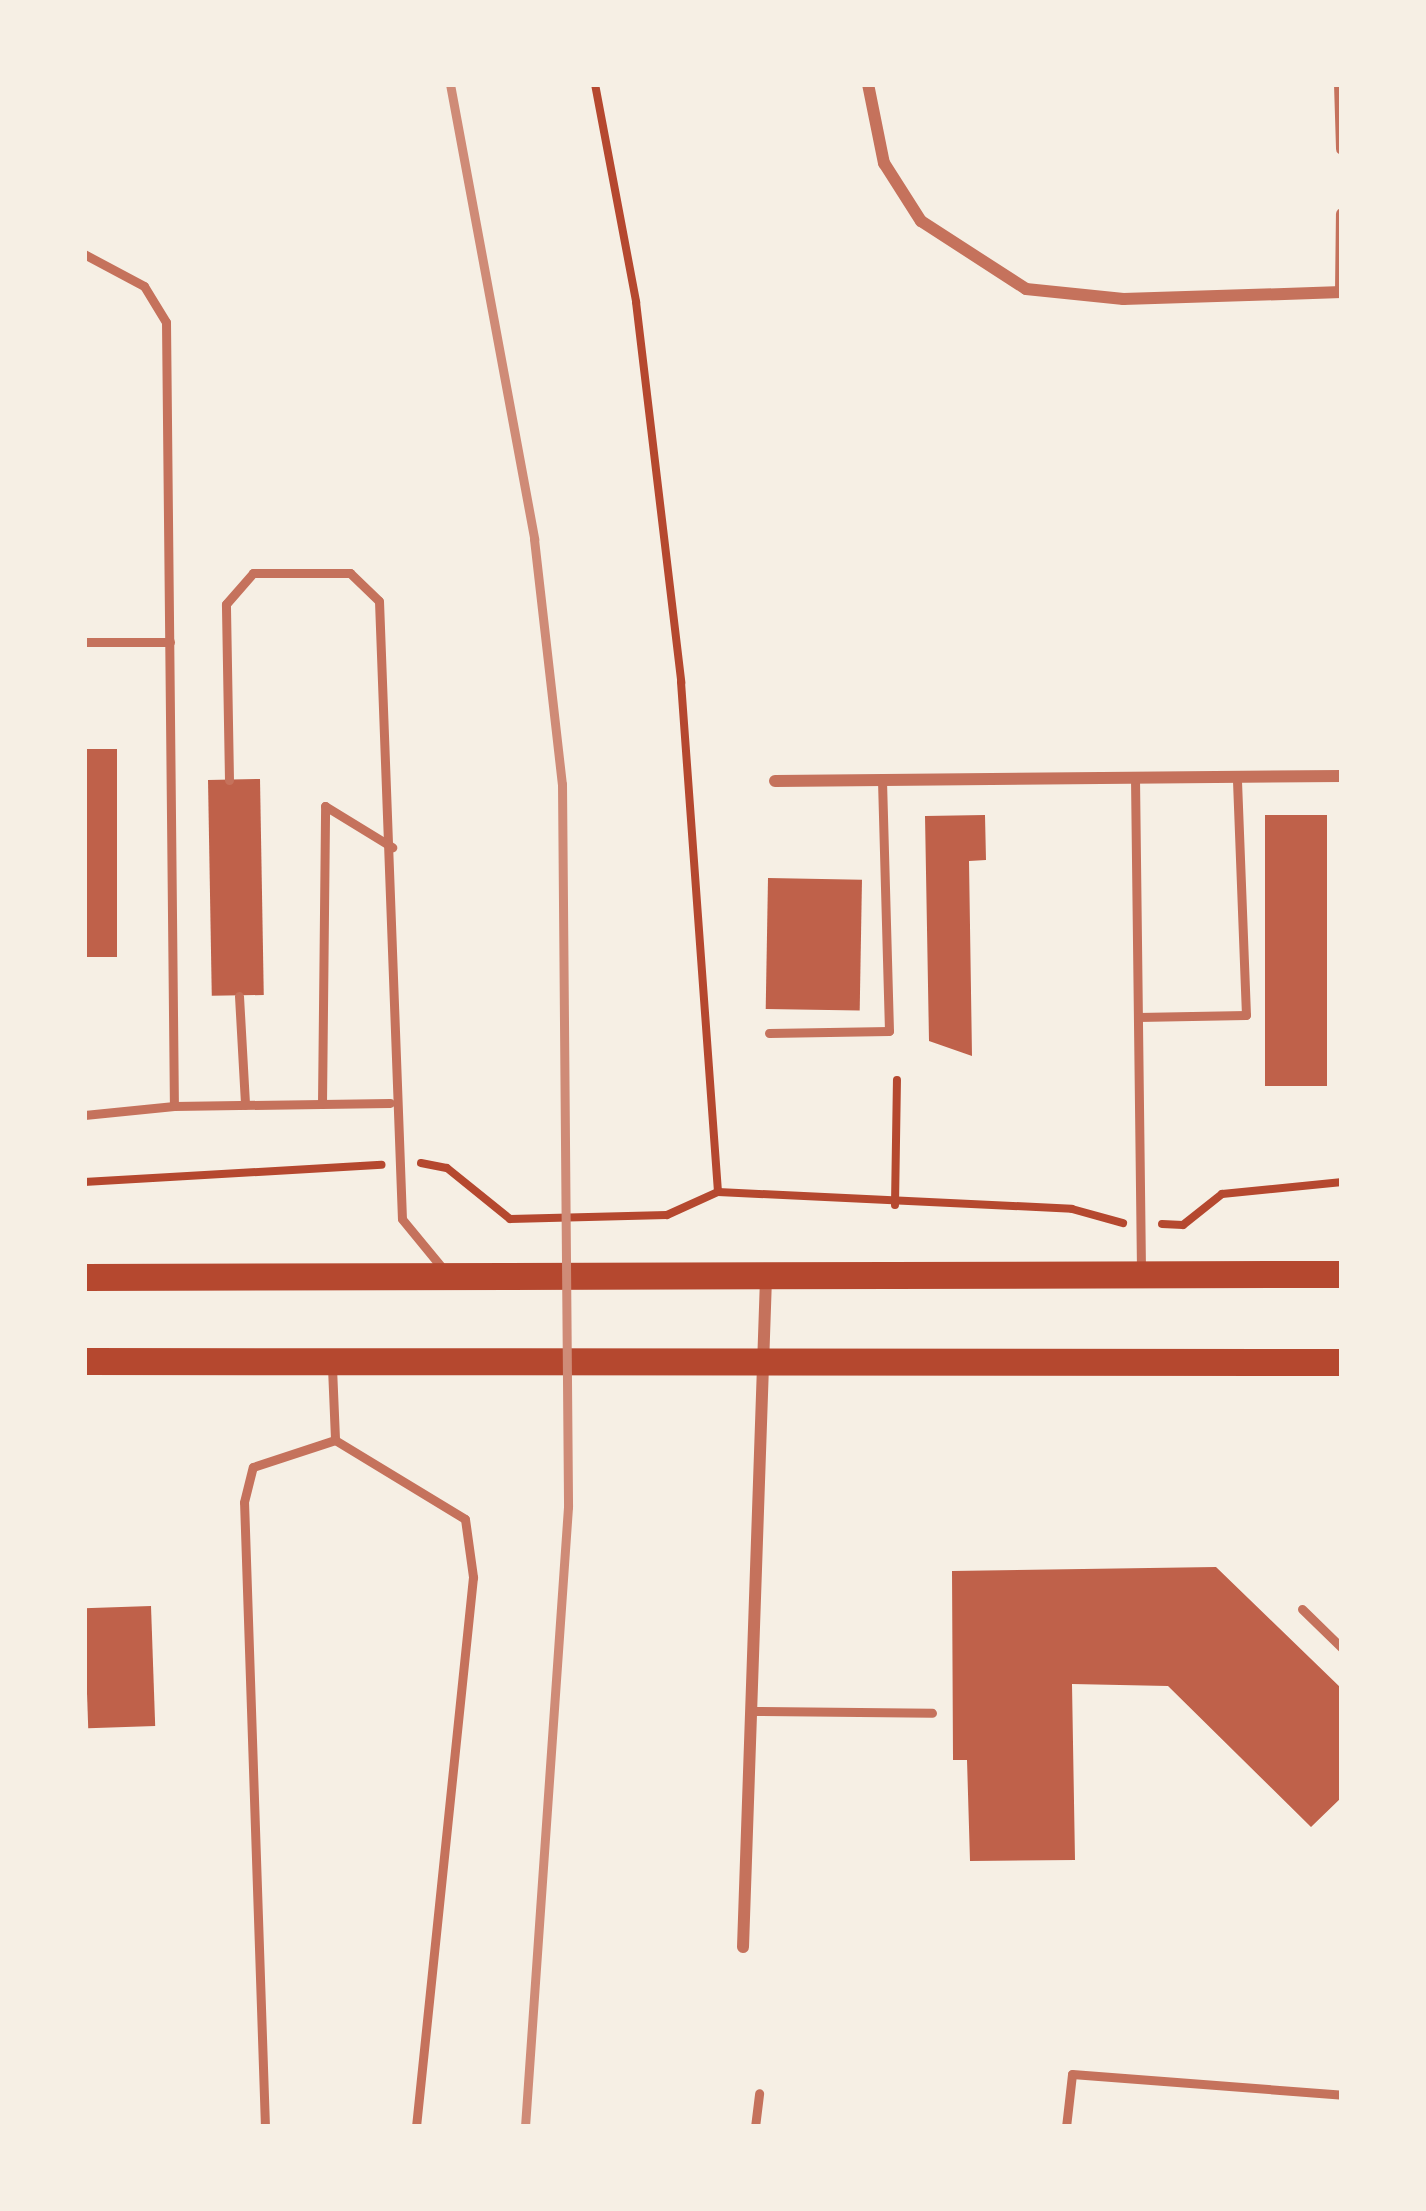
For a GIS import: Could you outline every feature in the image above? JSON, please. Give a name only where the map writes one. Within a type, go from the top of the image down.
[{"type":"main road","points":[[84,1276],[1342,1274]]},
{"type":"main road","points":[[84,1361],[1342,1362]]},
{"type":"street","points":[[868,84],[896,187],[952,249],[1025,289],[1079,298],[1342,292],[1342,214]]},
{"type":"street","points":[[1340,84],[1342,149]]},
{"type":"street","points":[[775,781],[1342,776]]},
{"type":"street","points":[[743,1947],[767,1363],[766,1277]]},
{"type":"lane","points":[[84,254],[144,286],[166,322],[175,1106]]},
{"type":"lane","points":[[229,780],[226,604],[253,574],[350,573],[379,601],[392,847],[390,1103],[402,1219],[450,1278]]},
{"type":"lane","points":[[84,641],[170,642]]},
{"type":"lane","points":[[1138,1017],[1246,1015],[1237,777]]},
{"type":"lane","points":[[1135,778],[1141,1276]]},
{"type":"lane","points":[[769,1033],[889,1031],[882,780]]},
{"type":"lane","points":[[322,1104],[325,806],[392,847]]},
{"type":"lane","points":[[239,996],[245,1105]]},
{"type":"lane","points":[[84,1115],[175,1106],[390,1103]]},
{"type":"lane","points":[[332,1361],[335,1440]]},
{"type":"lane","points":[[265,2127],[244,1502],[253,1466],[335,1440],[465,1519],[473,1577],[416,2127]]},
{"type":"lane","points":[[1302,1609],[1342,1648]]},
{"type":"lane","points":[[755,1712],[932,1713]]},
{"type":"lane","points":[[1066,2127],[1072,2074],[1342,2096]]},
{"type":"lane","points":[[754,2127],[759,2092]]},
{"type":"path","points":[[595,84],[636,302],[681,682],[718,1192]]},
{"type":"path","points":[[895,1205],[897,1080]]},
{"type":"path","points":[[84,1182],[428,1163],[510,1219],[667,1215],[718,1192],[895,1205],[1072,1209],[1140,1223],[1183,1225],[1222,1194],[1342,1182]]},
{"type":"building","points":[[84,749],[117,749],[117,957],[84,957]]},
{"type":"building","points":[[260,779],[264,995],[212,996],[208,780]]},
{"type":"building","points":[[985,815],[986,860],[969,861],[972,1056],[929,1041],[925,816]]},
{"type":"building","points":[[1265,815],[1327,815],[1327,1086],[1265,1086]]},
{"type":"building","points":[[768,878],[862,880],[860,1011],[766,1009]]},
{"type":"building","points":[[1216,1567],[1342,1689],[1342,1797],[1311,1827],[1168,1686],[1072,1684],[1075,1860],[970,1861],[967,1760],[953,1760],[952,1571]]},
{"type":"building","points":[[151,1606],[155,1726],[88,1728],[84,1608]]},
{"type":"railway","points":[[450,84],[534,539],[562,784],[568,1507],[525,2127]]}]
